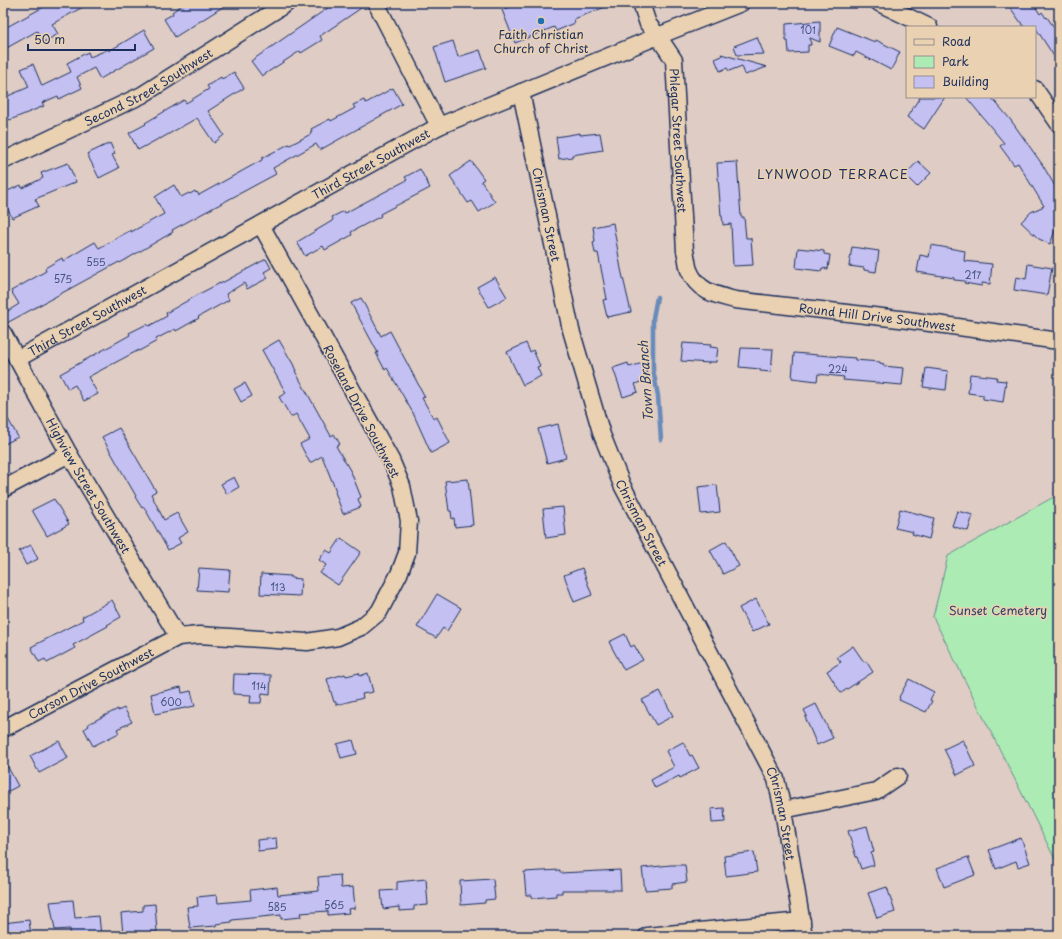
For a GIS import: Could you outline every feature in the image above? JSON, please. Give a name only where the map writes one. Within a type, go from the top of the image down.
[{"type":"street","points":[[376,3],[439,126]]},
{"type":"street","name":"Phlegar Street Southwest","points":[[642,3],[648,24],[674,60],[685,251],[689,270],[698,285]]},
{"type":"street","name":"Third Street Southwest","points":[[17,359],[439,126],[741,3]]},
{"type":"street","points":[[879,3],[927,26]]},
{"type":"street","name":"Second Street Southwest","points":[[3,161],[142,95],[281,5]]},
{"type":"street","points":[[1036,89],[1057,117]]},
{"type":"street","name":"Chrisman Street","points":[[521,92],[571,330],[602,435],[622,485],[776,779],[783,810],[803,928]]},
{"type":"street","name":"Roseland Drive Southwest","points":[[178,637],[199,635],[307,642],[338,637],[361,627],[379,612],[399,574],[407,553],[409,521],[402,486],[391,460],[261,225]]},
{"type":"street","name":"Round Hill Drive Southwest","points":[[698,285],[713,295],[735,300],[908,320],[1059,341]]},
{"type":"street","name":"Highview Street Southwest","points":[[3,333],[69,454],[178,637]]},
{"type":"street","points":[[3,489],[69,454]]},
{"type":"street","name":"Carson Drive Southwest","points":[[3,729],[178,637]]},
{"type":"street","points":[[783,810],[876,791],[898,776]]},
{"type":"street","points":[[647,936],[803,928]]},
{"type":"green space","name":"Sunset Cemetery","points":[[1059,494],[1059,867],[933,617],[948,556]]},
{"type":"building","points":[[51,3],[90,3],[52,24],[58,34],[44,42],[37,31],[3,50],[3,29]]},
{"type":"building","points":[[185,3],[229,3],[175,37],[164,19],[173,14],[172,12]]},
{"type":"building","points":[[335,3],[367,4],[320,36],[322,40],[301,53],[300,51],[262,76],[251,61]]},
{"type":"building","name":"Faith Christian Church of Christ","points":[[521,3],[613,4],[574,19],[575,23],[556,31],[554,27],[515,43],[502,10]]},
{"type":"building","points":[[1007,3],[1033,3],[1040,14],[1042,12],[1046,18],[1047,17],[1059,35],[1059,64],[1036,29],[1036,26],[1023,26]]},
{"type":"building","points":[[820,21],[820,42],[810,38],[811,45],[808,45],[808,52],[789,53],[788,41],[786,41],[786,24]]},
{"type":"building","points":[[837,27],[875,42],[876,40],[900,52],[891,70],[856,52],[854,56],[829,46]]},
{"type":"building","points":[[144,30],[154,48],[100,79],[94,68],[77,77],[82,88],[59,99],[58,96],[42,103],[44,106],[3,122],[3,98],[29,87],[21,69],[33,64],[42,86],[71,72],[67,63],[88,52],[90,57],[109,49],[109,51]]},
{"type":"building","points":[[757,37],[764,54],[737,55],[734,46]]},
{"type":"building","points":[[453,41],[458,57],[480,50],[486,68],[445,82],[434,47]]},
{"type":"building","points":[[721,54],[767,67],[745,75],[742,66],[729,71],[727,68],[720,71],[715,59],[722,56]]},
{"type":"building","points":[[234,72],[244,88],[208,111],[224,135],[214,143],[197,118],[138,150],[129,133],[184,100],[186,103],[209,89],[207,86],[221,77],[222,79]]},
{"type":"building","points":[[393,88],[402,104],[320,150],[316,144],[273,168],[276,174],[172,230],[173,232],[120,263],[119,262],[5,324],[3,321],[3,314],[19,304],[11,291],[46,271],[45,268],[62,258],[63,261],[95,242],[99,248],[164,214],[155,197],[174,185],[181,197],[195,191],[199,195],[262,160],[262,158],[311,134],[311,129],[330,119],[331,121],[355,108],[353,105],[364,100],[366,103]]},
{"type":"building","points":[[919,98],[944,98],[924,129],[907,117]]},
{"type":"building","points":[[967,98],[992,98],[1010,119],[1042,164],[1059,193],[1059,226],[1056,228],[1050,244],[1039,239],[1021,222],[1031,212],[1044,206],[1018,163],[1014,165],[1000,146],[1004,143]]},
{"type":"building","points":[[580,133],[580,135],[600,133],[603,150],[572,155],[572,157],[559,159],[556,137]]},
{"type":"building","points":[[110,143],[115,154],[112,155],[119,168],[99,178],[87,154]]},
{"type":"building","points":[[471,161],[484,179],[481,181],[495,202],[479,212],[472,201],[468,203],[450,176]]},
{"type":"building","points":[[918,161],[931,173],[917,187],[905,175]]},
{"type":"building","points":[[737,162],[741,217],[744,217],[746,238],[751,238],[753,265],[733,266],[731,224],[723,225],[721,216],[717,163]]},
{"type":"building","points":[[68,163],[76,182],[35,199],[39,206],[12,218],[3,198],[3,193],[21,185],[22,188],[43,178],[41,173]]},
{"type":"building","points":[[420,169],[430,188],[380,214],[381,216],[351,232],[352,235],[325,250],[323,246],[305,256],[297,242],[332,221],[332,217],[344,211],[345,213],[407,180],[405,177]]},
{"type":"building","points":[[613,223],[621,269],[631,312],[607,317],[603,300],[607,299],[598,253],[595,253],[593,227]]},
{"type":"building","points":[[931,245],[965,251],[964,261],[992,264],[990,284],[982,283],[982,286],[964,283],[965,281],[954,280],[954,278],[917,272],[920,255],[929,257]]},
{"type":"building","points":[[852,247],[879,251],[876,272],[864,270],[864,268],[849,266]]},
{"type":"building","points":[[798,248],[824,251],[824,254],[830,255],[828,269],[822,268],[821,271],[796,268]]},
{"type":"building","points":[[266,259],[271,268],[264,272],[268,278],[247,289],[244,283],[226,294],[229,300],[176,331],[175,329],[156,339],[157,341],[139,351],[88,377],[98,394],[84,401],[75,385],[68,389],[60,374],[130,335],[129,333],[147,324],[149,326],[167,316],[166,313],[199,294]]},
{"type":"building","points":[[1028,264],[1052,268],[1047,295],[1014,290],[1016,277],[1026,279]]},
{"type":"building","points":[[495,277],[507,297],[489,307],[477,287]]},
{"type":"building","points":[[361,298],[381,336],[390,331],[425,397],[422,398],[434,419],[437,417],[450,443],[431,453],[413,413],[387,368],[385,370],[376,353],[378,353],[351,303]]},
{"type":"building","points":[[279,340],[331,436],[334,434],[340,444],[336,446],[351,472],[361,497],[358,499],[361,507],[343,514],[335,492],[336,491],[322,456],[310,463],[300,444],[310,439],[296,414],[291,417],[279,397],[286,393],[262,350]]},
{"type":"building","points":[[526,343],[530,352],[533,350],[540,366],[537,367],[541,376],[523,385],[507,352]]},
{"type":"building","points":[[683,343],[711,345],[710,347],[718,348],[716,362],[681,361]]},
{"type":"building","points":[[741,348],[773,349],[771,372],[760,371],[760,369],[739,367]]},
{"type":"building","points":[[794,353],[855,358],[855,360],[880,362],[884,364],[883,366],[904,368],[902,385],[843,380],[844,377],[818,374],[817,381],[792,378]]},
{"type":"building","points":[[628,363],[629,367],[643,363],[649,379],[635,384],[638,392],[623,397],[613,368]]},
{"type":"building","points":[[926,368],[948,371],[946,390],[923,387]]},
{"type":"building","points":[[970,374],[997,377],[996,380],[1006,381],[1003,402],[983,399],[983,395],[968,393]]},
{"type":"building","points":[[245,383],[252,396],[241,402],[234,389]]},
{"type":"building","points":[[3,410],[18,437],[3,445]]},
{"type":"building","points":[[558,424],[566,458],[547,463],[538,429]]},
{"type":"building","points":[[119,428],[156,491],[151,494],[164,520],[177,513],[188,532],[178,538],[181,543],[168,550],[144,507],[142,508],[135,497],[136,496],[102,437]]},
{"type":"building","points":[[234,477],[239,487],[227,494],[221,484]]},
{"type":"building","points":[[468,479],[473,525],[455,527],[454,518],[452,519],[451,511],[449,511],[445,481]]},
{"type":"building","points":[[717,485],[720,512],[701,514],[698,487]]},
{"type":"building","points":[[54,499],[69,524],[47,536],[32,510]]},
{"type":"building","points":[[563,507],[566,535],[546,538],[543,509]]},
{"type":"building","points":[[900,509],[934,518],[929,539],[912,534],[913,532],[895,528]]},
{"type":"building","points":[[957,511],[973,515],[968,531],[952,526]]},
{"type":"building","points":[[341,538],[361,552],[338,585],[320,573],[326,565],[319,560],[326,550],[331,553]]},
{"type":"building","points":[[726,541],[739,566],[723,574],[710,550]]},
{"type":"building","points":[[31,545],[38,559],[26,565],[19,551]]},
{"type":"building","points":[[199,568],[230,570],[228,592],[197,590]]},
{"type":"building","points":[[582,568],[592,595],[574,602],[564,575]]},
{"type":"building","points":[[261,574],[291,576],[291,578],[301,579],[300,596],[260,594]]},
{"type":"building","points":[[437,594],[461,608],[447,631],[443,628],[436,638],[417,627]]},
{"type":"building","points":[[756,599],[769,624],[752,632],[739,608]]},
{"type":"building","points":[[112,600],[121,617],[107,625],[108,626],[73,645],[75,648],[47,663],[45,659],[39,662],[31,647],[83,620],[82,617]]},
{"type":"building","points":[[625,634],[631,647],[634,645],[643,660],[624,670],[609,642]]},
{"type":"building","points":[[853,646],[873,672],[841,693],[827,671],[841,662],[837,657]]},
{"type":"building","points":[[359,673],[360,676],[368,673],[373,692],[362,694],[363,698],[336,705],[327,679],[345,674],[346,676]]},
{"type":"building","points":[[234,674],[271,675],[270,694],[262,693],[261,703],[250,703],[251,695],[233,694]]},
{"type":"building","points":[[909,679],[934,692],[930,700],[932,701],[926,712],[899,700],[899,697]]},
{"type":"building","points":[[181,687],[182,693],[191,691],[195,706],[155,714],[151,694]]},
{"type":"building","points":[[660,691],[673,716],[656,725],[642,700]]},
{"type":"building","points":[[816,704],[833,738],[817,745],[805,717],[807,716],[804,710]]},
{"type":"building","points":[[124,708],[132,722],[117,729],[119,733],[93,746],[84,729],[89,726],[88,724],[118,709],[118,711]]},
{"type":"building","points":[[353,740],[357,754],[341,758],[337,744]]},
{"type":"building","points":[[963,740],[975,766],[957,775],[944,749]]},
{"type":"building","points":[[59,741],[68,758],[39,773],[30,756]]},
{"type":"building","points":[[683,742],[690,756],[692,755],[699,768],[680,778],[679,776],[655,788],[651,780],[674,767],[666,751]]},
{"type":"building","points":[[3,758],[18,786],[3,794]]},
{"type":"building","points":[[724,808],[725,822],[712,823],[711,809]]},
{"type":"building","points":[[867,826],[874,852],[871,853],[874,865],[861,869],[848,831]]},
{"type":"building","points":[[276,838],[277,849],[258,851],[257,840]]},
{"type":"building","points":[[1021,838],[1030,863],[1018,867],[1016,861],[996,869],[989,850]]},
{"type":"building","points":[[754,852],[757,872],[726,876],[724,856]]},
{"type":"building","points":[[968,857],[975,875],[944,887],[937,868]]},
{"type":"building","points":[[685,865],[687,882],[672,884],[672,888],[645,890],[642,868]]},
{"type":"building","points":[[560,870],[560,873],[620,870],[621,890],[562,890],[562,893],[556,893],[556,896],[532,898],[532,895],[526,895],[524,872]]},
{"type":"building","points":[[340,875],[341,888],[353,887],[355,908],[348,909],[349,913],[328,915],[328,911],[300,913],[301,917],[281,919],[281,915],[232,920],[232,922],[216,924],[216,926],[190,928],[187,907],[198,906],[197,897],[217,895],[218,903],[251,900],[250,890],[277,887],[278,895],[319,891],[318,877]]},
{"type":"building","points":[[426,879],[428,905],[414,906],[414,910],[399,911],[399,907],[383,909],[381,891],[397,890],[397,882]]},
{"type":"building","points":[[493,879],[495,899],[485,900],[485,903],[461,905],[460,881]]},
{"type":"building","points":[[887,887],[895,912],[877,918],[868,893]]},
{"type":"building","points":[[73,900],[75,918],[99,916],[101,936],[70,936],[70,929],[55,930],[50,902]]},
{"type":"building","points":[[155,904],[157,932],[149,932],[149,936],[133,936],[132,934],[123,934],[121,913],[143,911],[143,905]]},
{"type":"building","points":[[29,920],[31,936],[3,936],[3,923]]},
{"type":"waterway","name":"Town Branch","points":[[657,297],[653,318],[653,369],[658,396],[661,440]]},
{"type":"place","name":"Faith Christian Church of Christ","points":[[541,21]]},
{"type":"district","name":"LYNWOOD TERRACE","points":[[833,173]]}]
